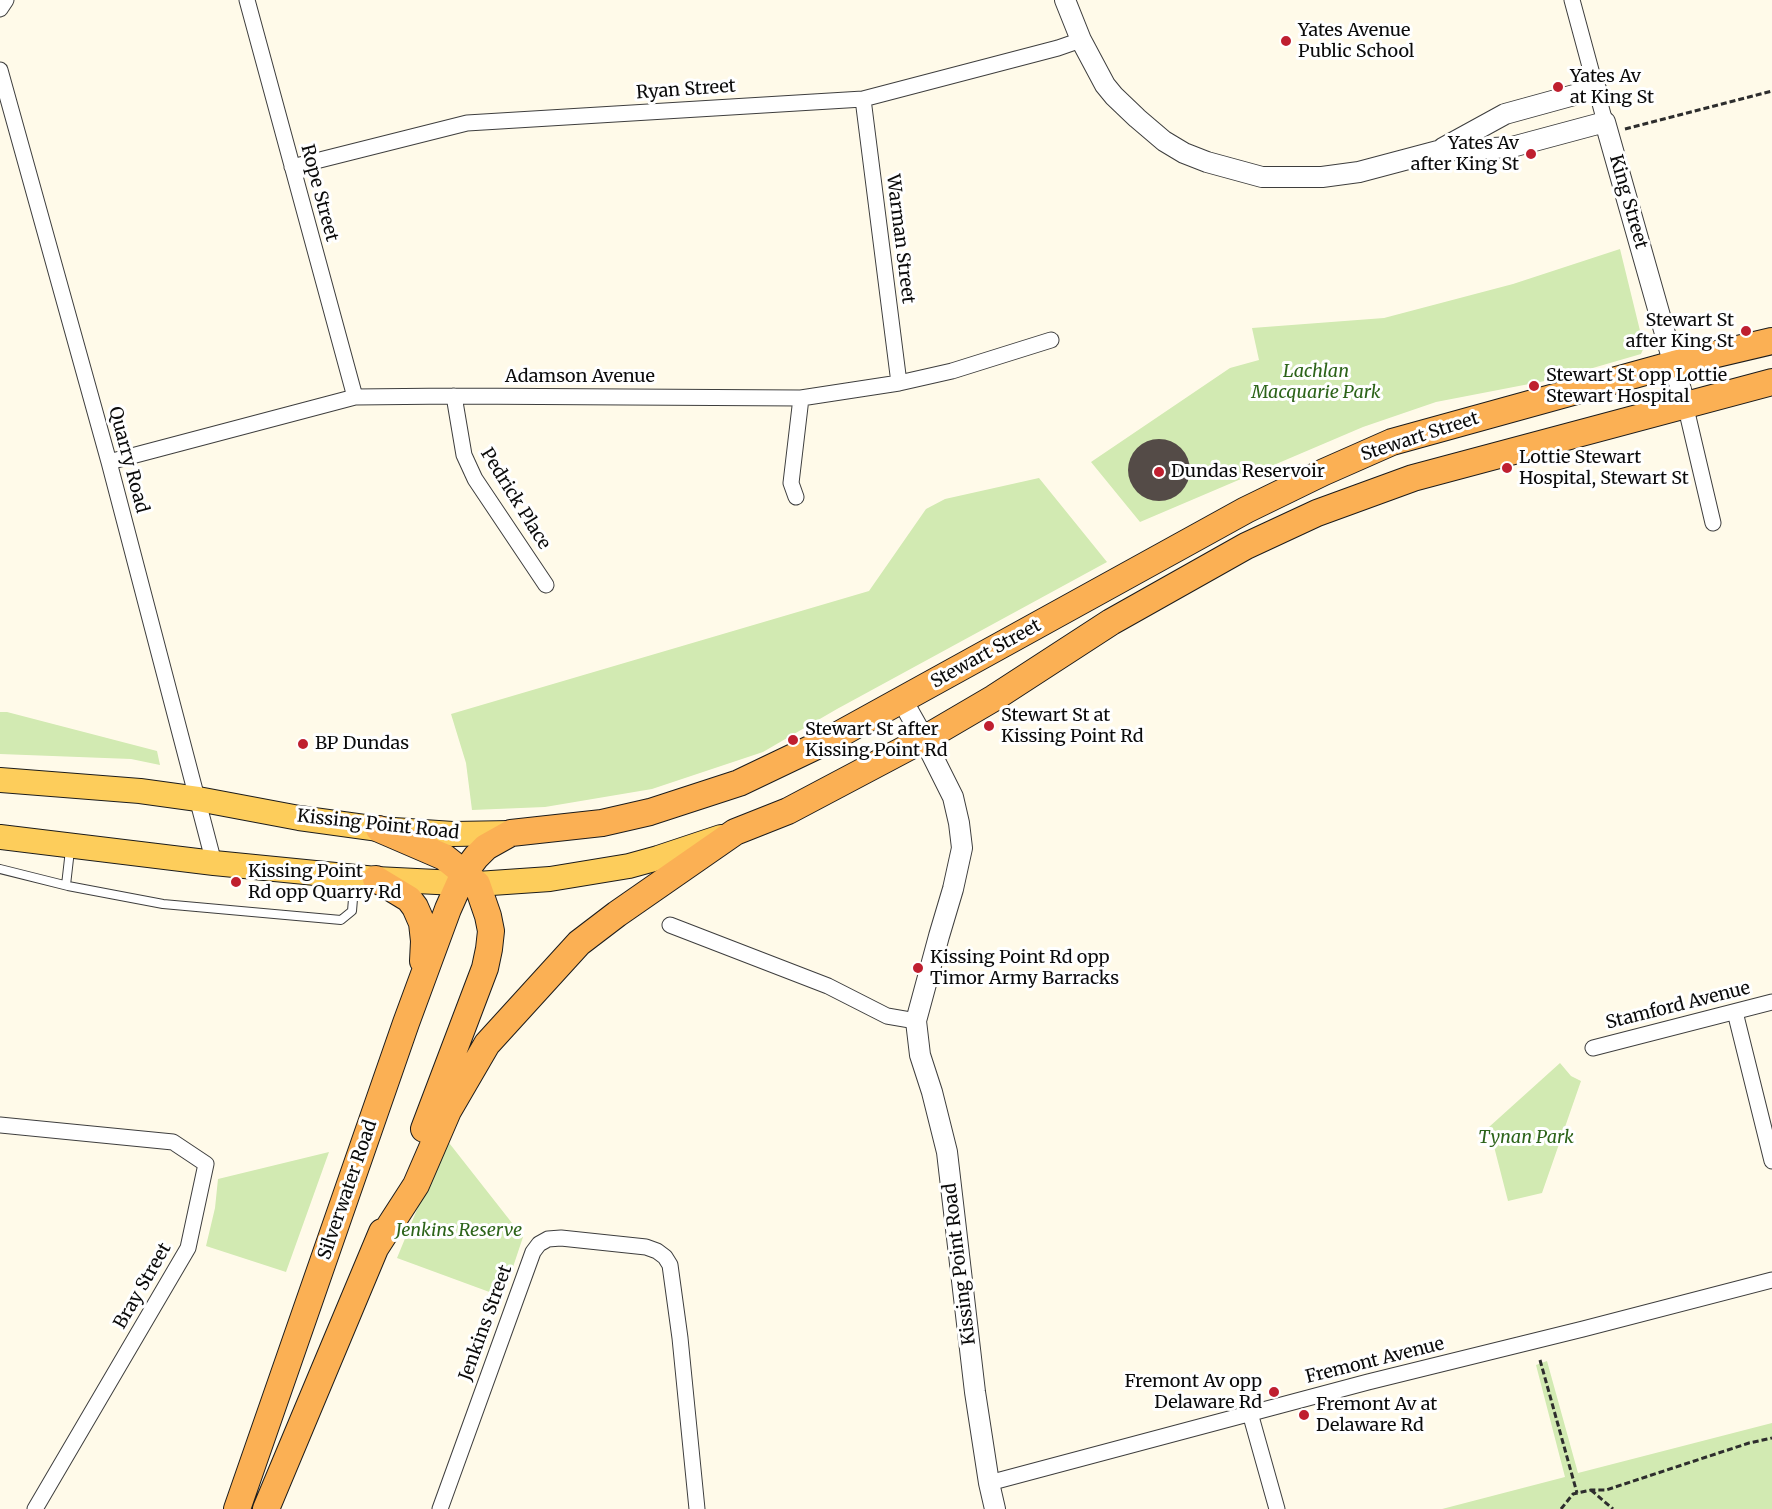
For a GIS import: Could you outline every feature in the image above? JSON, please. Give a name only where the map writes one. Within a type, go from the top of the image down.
[{"type":"highway","name":"Stewart Street","points":[[902,700],[1246,510],[1360,456],[1417,435],[1674,364],[1772,341]]},
{"type":"highway","name":"Stewart Street","points":[[924,739],[994,698],[1112,622],[1245,546],[1317,513],[1413,478],[1772,382]]},
{"type":"highway","name":"Kissing Point Road","points":[[512,833],[602,823],[650,812],[739,783],[829,740],[902,700]]},
{"type":"highway","points":[[376,1247],[416,1185],[448,1111],[487,1044],[579,943],[735,832],[788,811],[924,739]]},
{"type":"highway","points":[[266,1509],[420,1139],[489,949],[488,916],[466,881],[444,857],[379,829]]},
{"type":"highway","name":"Silverwater Road","points":[[237,1509],[406,1023],[476,857],[486,847],[512,833]]},
{"type":"highway","points":[[376,879],[409,899],[422,922],[424,941],[422,985]]},
{"type":"main road","name":"Kissing Point Road","points":[[0,780],[140,791],[379,829],[453,834],[512,833]]},
{"type":"main road","points":[[0,837],[214,863],[376,879],[466,881],[550,879],[628,866],[735,832]]},
{"type":"street","points":[[0,9],[6,0]]},
{"type":"street","name":"Rope Street","points":[[247,0],[355,397]]},
{"type":"street","points":[[1065,0],[1081,40],[1105,86],[1164,141],[1184,153],[1207,162],[1263,177],[1322,177],[1359,172],[1438,151],[1512,147],[1607,128]]},
{"type":"street","name":"King Street","points":[[1572,0],[1685,404]]},
{"type":"street","name":"Ryan Street","points":[[292,167],[467,123],[863,99],[1081,40]]},
{"type":"street","name":"Quarry Road","points":[[0,69],[4,98],[109,462],[214,863]]},
{"type":"street","points":[[1438,151],[1505,114],[1596,89]]},
{"type":"street","name":"Warman Street","points":[[863,99],[899,383]]},
{"type":"street","name":"Adamson Avenue","points":[[109,462],[355,397],[801,398],[899,383],[952,371],[1051,340]]},
{"type":"street","name":"Pedrick Place","points":[[454,396],[464,456],[475,479],[546,585]]},
{"type":"street","points":[[796,497],[791,483],[801,398]]},
{"type":"street","points":[[1685,404],[1713,523]]},
{"type":"street","name":"Kissing Point Road","points":[[902,700],[953,797],[962,848],[953,889],[916,1021],[920,1055],[947,1152],[975,1392],[995,1509]]},
{"type":"street","points":[[670,925],[828,986],[887,1016],[916,1021]]},
{"type":"street","name":"Stamford Avenue","points":[[1593,1048],[1772,1002]]},
{"type":"street","points":[[1735,1012],[1772,1161]]},
{"type":"street","name":"Bray Street","points":[[0,1125],[173,1142],[206,1164],[188,1248],[34,1509]]},
{"type":"street","name":"Jenkins Street","points":[[440,1509],[533,1252],[539,1244],[548,1239],[561,1238],[645,1247],[657,1251],[670,1265],[697,1509]]},
{"type":"street","name":"Fremont Avenue","points":[[989,1484],[1250,1413],[1772,1280]]},
{"type":"street","points":[[1250,1413],[1277,1509]]},
{"type":"lane","points":[[66,885],[71,845]]},
{"type":"lane","points":[[0,869],[163,904],[341,920],[352,910],[353,899],[346,886],[328,874]]},
{"type":"path","points":[[1607,128],[1772,91]]},
{"type":"path","points":[[1540,1360],[1577,1493]]},
{"type":"path","points":[[1562,1509],[1573,1494],[1591,1490],[1606,1490],[1749,1443],[1772,1438]]},
{"type":"path","points":[[1591,1490],[1613,1509]]},
{"type":"green space","name":"Lachlan Macquarie Park","points":[[1620,249],[1644,347],[1641,354],[1555,379],[1436,402],[1363,427],[1140,522],[1091,462],[1230,368],[1259,360],[1252,328],[1384,318],[1513,284]]},
{"type":"green space","points":[[1039,478],[1107,562],[837,709],[763,752],[652,789],[545,807],[472,810],[466,763],[451,714],[869,591],[926,509],[945,499]]},
{"type":"green space","points":[[0,712],[157,751],[160,765],[131,759],[0,754]]},
{"type":"green space","name":"Tynan Park","points":[[1560,1063],[1571,1076],[1581,1081],[1542,1193],[1508,1201],[1489,1127]]},
{"type":"green space","name":"Jenkins Reserve","points":[[446,1139],[523,1237],[503,1297],[397,1258]]},
{"type":"green space","points":[[329,1152],[286,1272],[206,1246],[215,1208],[218,1179]]},
{"type":"green space","points":[[1547,1361],[1578,1473],[1772,1423],[1772,1509],[1442,1509],[1565,1477],[1536,1365]]},
{"type":"building","name":"Dundas Reservoir","points":[[1159,439],[1181,448],[1190,470],[1181,492],[1159,501],[1137,492],[1128,470],[1137,448]]},
{"type":"place","name":"Yates Avenue Public School","points":[[1286,41]]},
{"type":"place","name":"Yates Av at King St","points":[[1558,87]]},
{"type":"place","name":"Yates Av after King St","points":[[1531,154]]},
{"type":"place","name":"Stewart St after King St","points":[[1746,331]]},
{"type":"place","name":"Stewart St opp Lottie Stewart Hospital","points":[[1534,386]]},
{"type":"place","name":"Lottie Stewart Hospital, Stewart St","points":[[1507,468]]},
{"type":"place","name":"Dundas Reservoir","points":[[1159,472]]},
{"type":"place","name":"Stewart St at Kissing Point Rd","points":[[989,726]]},
{"type":"place","name":"Stewart St after Kissing Point Rd","points":[[793,740]]},
{"type":"place","name":"BP Dundas","points":[[303,744]]},
{"type":"place","name":"Kissing Point Rd opp Quarry Rd","points":[[236,882]]},
{"type":"place","name":"Kissing Point Rd opp Timor Army Barracks","points":[[918,968]]},
{"type":"place","name":"Fremont Av opp Delaware Rd","points":[[1274,1392]]},
{"type":"place","name":"Fremont Av at Delaware Rd","points":[[1304,1415]]}]
